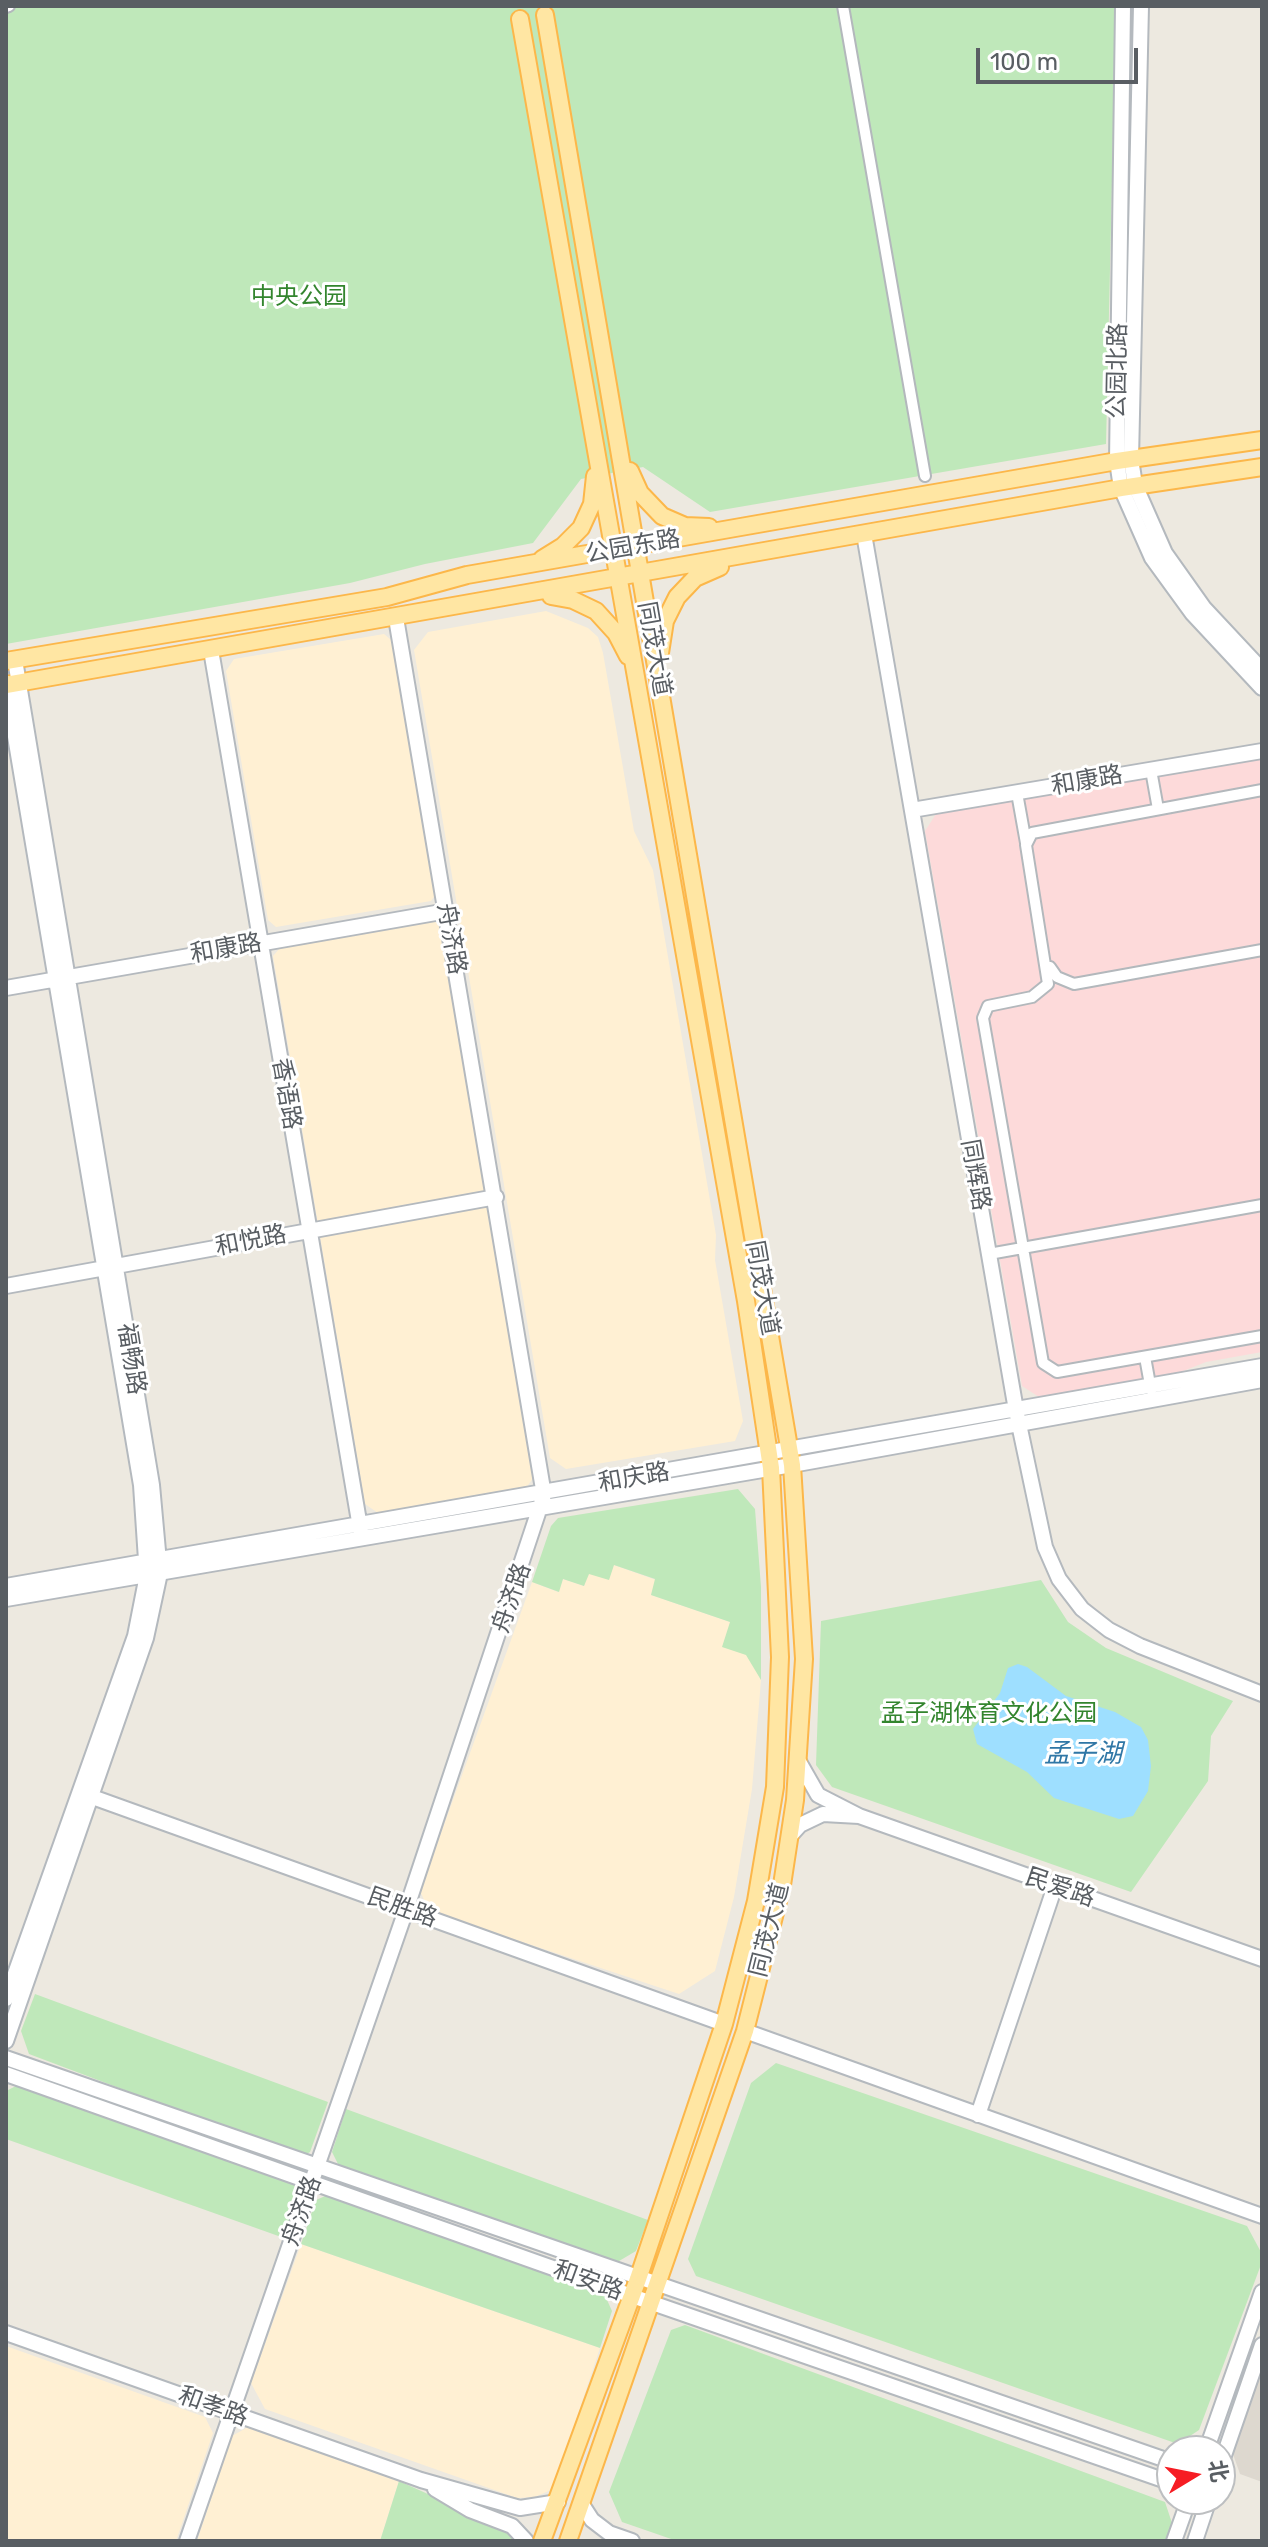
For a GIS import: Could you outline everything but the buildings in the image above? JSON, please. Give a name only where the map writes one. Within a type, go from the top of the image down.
[{"type":"main road","name":"同茂大道","points":[[545,15],[622,453],[790,1457],[804,1659],[790,1836],[782,1885],[745,2031],[653,2304],[568,2541]]},
{"type":"main road","name":"同茂大道","points":[[520,19],[746,1301],[770,1461],[780,1657],[775,1787],[756,1901],[724,2024],[638,2279],[542,2541]]},
{"type":"main road","name":"公园东路","points":[[10,661],[387,597],[467,575],[1124,460],[1262,440]]},
{"type":"main road","points":[[622,453],[640,493],[662,516],[685,526],[742,528]]},
{"type":"main road","points":[[532,564],[563,546],[581,528],[592,504],[597,458]]},
{"type":"main road","name":"公园东路","points":[[9,684],[537,594],[1128,486],[1262,467]]},
{"type":"main road","points":[[657,666],[665,621],[677,597],[695,578],[747,555]]},
{"type":"main road","points":[[537,594],[573,600],[596,611],[616,633],[636,671]]},
{"type":"street","points":[[843,6],[925,476]]},
{"type":"street","name":"公园北路","points":[[1123,6],[1124,460],[1128,486],[1152,558],[1192,613],[1262,688]]},
{"type":"street","name":"公园北路","points":[[1124,460],[1141,6]]},
{"type":"street","name":"公园北路","points":[[1128,486],[1165,553],[1204,608],[1262,670]]},
{"type":"street","name":"同辉路","points":[[864,534],[1017,1416],[1045,1547],[1059,1579],[1082,1609],[1140,1646],[1262,1694]]},
{"type":"street","name":"舟济路","points":[[187,2541],[406,1910],[543,1501],[496,1197],[396,618]]},
{"type":"street","name":"香语路","points":[[211,650],[361,1532]]},
{"type":"street","name":"福畅路","points":[[6,1999],[146,1638],[153,1567],[152,1485],[110,1267],[9,684],[10,661]]},
{"type":"street","name":"和康路","points":[[912,810],[1262,751]]},
{"type":"street","points":[[1151,770],[1158,809]]},
{"type":"street","points":[[1026,845],[1038,830],[1262,790]]},
{"type":"street","points":[[1017,793],[1049,977],[1045,989],[1032,997],[988,1006],[983,1018],[1043,1363],[1057,1372],[1262,1336]]},
{"type":"street","name":"和康路","points":[[6,988],[447,911]]},
{"type":"street","points":[[1046,959],[1057,977],[1074,984],[1262,950]]},
{"type":"street","name":"和悦路","points":[[6,1286],[496,1197]]},
{"type":"street","points":[[989,1254],[1262,1205]]},
{"type":"street","points":[[1145,1357],[1151,1392]]},
{"type":"street","name":"和庆路","points":[[6,1586],[153,1567],[543,1501],[1151,1392],[1262,1366]]},
{"type":"street","name":"和庆路","points":[[1151,1392],[1262,1380]]},
{"type":"street","name":"和庆路","points":[[6,1599],[153,1567]]},
{"type":"street","points":[[798,1760],[818,1795],[859,1816]]},
{"type":"street","name":"福畅路","points":[[6,2041],[86,1795]]},
{"type":"street","name":"民胜路","points":[[86,1795],[724,2024]]},
{"type":"street","points":[[790,1836],[800,1825],[823,1814],[859,1816]]},
{"type":"street","name":"民爱路","points":[[859,1816],[1262,1959]]},
{"type":"street","points":[[978,2115],[1055,1886]]},
{"type":"street","points":[[745,2031],[1262,2216]]},
{"type":"street","name":"和安路","points":[[6,2058],[653,2304],[1156,2477]]},
{"type":"street","name":"和安路","points":[[6,2074],[638,2279],[1156,2457]]},
{"type":"street","points":[[1212,2435],[1262,2292]]},
{"type":"street","name":"和孝路","points":[[6,2333],[421,2480]]},
{"type":"street","points":[[1231,2435],[1262,2345]]},
{"type":"street","points":[[421,2480],[520,2508],[558,2502]]},
{"type":"street","points":[[421,2480],[470,2510],[512,2526],[526,2541]]},
{"type":"street","points":[[581,2503],[592,2520],[609,2533],[632,2541]]},
{"type":"street","points":[[1174,2541],[1183,2515]]},
{"type":"street","points":[[1195,2541],[1204,2515]]},
{"type":"shaded area","points":[[546,611],[588,628],[598,637],[603,653],[634,831],[653,870],[716,1235],[715,1260],[743,1421],[735,1441],[566,1469],[550,1458],[414,650],[428,632]]},
{"type":"shaded area","points":[[384,634],[396,644],[438,891],[431,901],[276,927],[268,920],[226,671],[234,659]]},
{"type":"shaded area","points":[[1262,758],[1262,1352],[1206,1362],[1173,1375],[1039,1397],[1022,1386],[925,831],[936,814]]},
{"type":"shaded area","points":[[434,921],[444,929],[536,1474],[526,1488],[378,1513],[365,1504],[273,956],[280,948]]},
{"type":"shaded area","points":[[614,1565],[656,1580],[651,1595],[730,1622],[761,1680],[752,1789],[734,1897],[715,1971],[679,1994],[429,1911],[420,1891],[532,1582],[558,1592],[563,1579],[584,1586],[588,1573]]},
{"type":"shaded area","points":[[301,2244],[600,2348],[553,2489],[535,2497],[517,2498],[265,2409],[251,2383]]},
{"type":"shaded area","points":[[6,2346],[205,2417],[213,2433],[176,2541],[6,2541]]},
{"type":"shaded area","points":[[1262,2370],[1262,2482],[1240,2474],[1236,2445]]},
{"type":"shaded area","points":[[248,2427],[399,2481],[380,2541],[197,2541],[232,2436]]},
{"type":"green space","name":"中央公园","points":[[6,6],[1116,6],[1106,444],[710,512],[643,467],[581,479],[533,543],[425,564],[350,583],[6,644]]},
{"type":"green space","points":[[738,1489],[755,1509],[761,1587],[761,1680],[746,1655],[722,1647],[730,1622],[651,1595],[655,1579],[614,1565],[609,1580],[589,1574],[584,1586],[563,1579],[559,1592],[532,1582],[551,1526],[558,1518]]},
{"type":"green space","name":"孟子湖体育文化公园","points":[[1041,1580],[1068,1622],[1106,1648],[1233,1701],[1211,1736],[1208,1781],[1131,1892],[832,1787],[816,1765],[821,1621]]},
{"type":"green space","points":[[35,1994],[328,2102],[310,2152],[302,2157],[29,2054],[21,2031]]},
{"type":"green space","points":[[776,2063],[1247,2226],[1262,2254],[1262,2262],[1199,2430],[1192,2435],[1156,2436],[696,2276],[688,2259],[751,2083]]},
{"type":"green space","points":[[20,2084],[293,2182],[299,2195],[284,2238],[6,2139],[6,2091]]},
{"type":"green space","points":[[346,2109],[648,2220],[636,2251],[614,2264],[340,2168],[332,2152]]},
{"type":"green space","points":[[330,2194],[603,2291],[612,2311],[600,2348],[301,2244],[316,2200]]},
{"type":"green space","points":[[685,2325],[1156,2499],[1156,2515],[1169,2515],[1172,2523],[1165,2541],[677,2541],[622,2522],[609,2492],[671,2330]]},
{"type":"green space","points":[[399,2481],[510,2531],[519,2541],[380,2541]]},
{"type":"water","name":"孟子湖","points":[[1018,1664],[1027,1667],[1066,1696],[1115,1712],[1141,1727],[1148,1740],[1151,1766],[1148,1791],[1133,1816],[1119,1819],[1054,1798],[1027,1772],[977,1744],[973,1729],[1000,1693],[1008,1668]]}]
